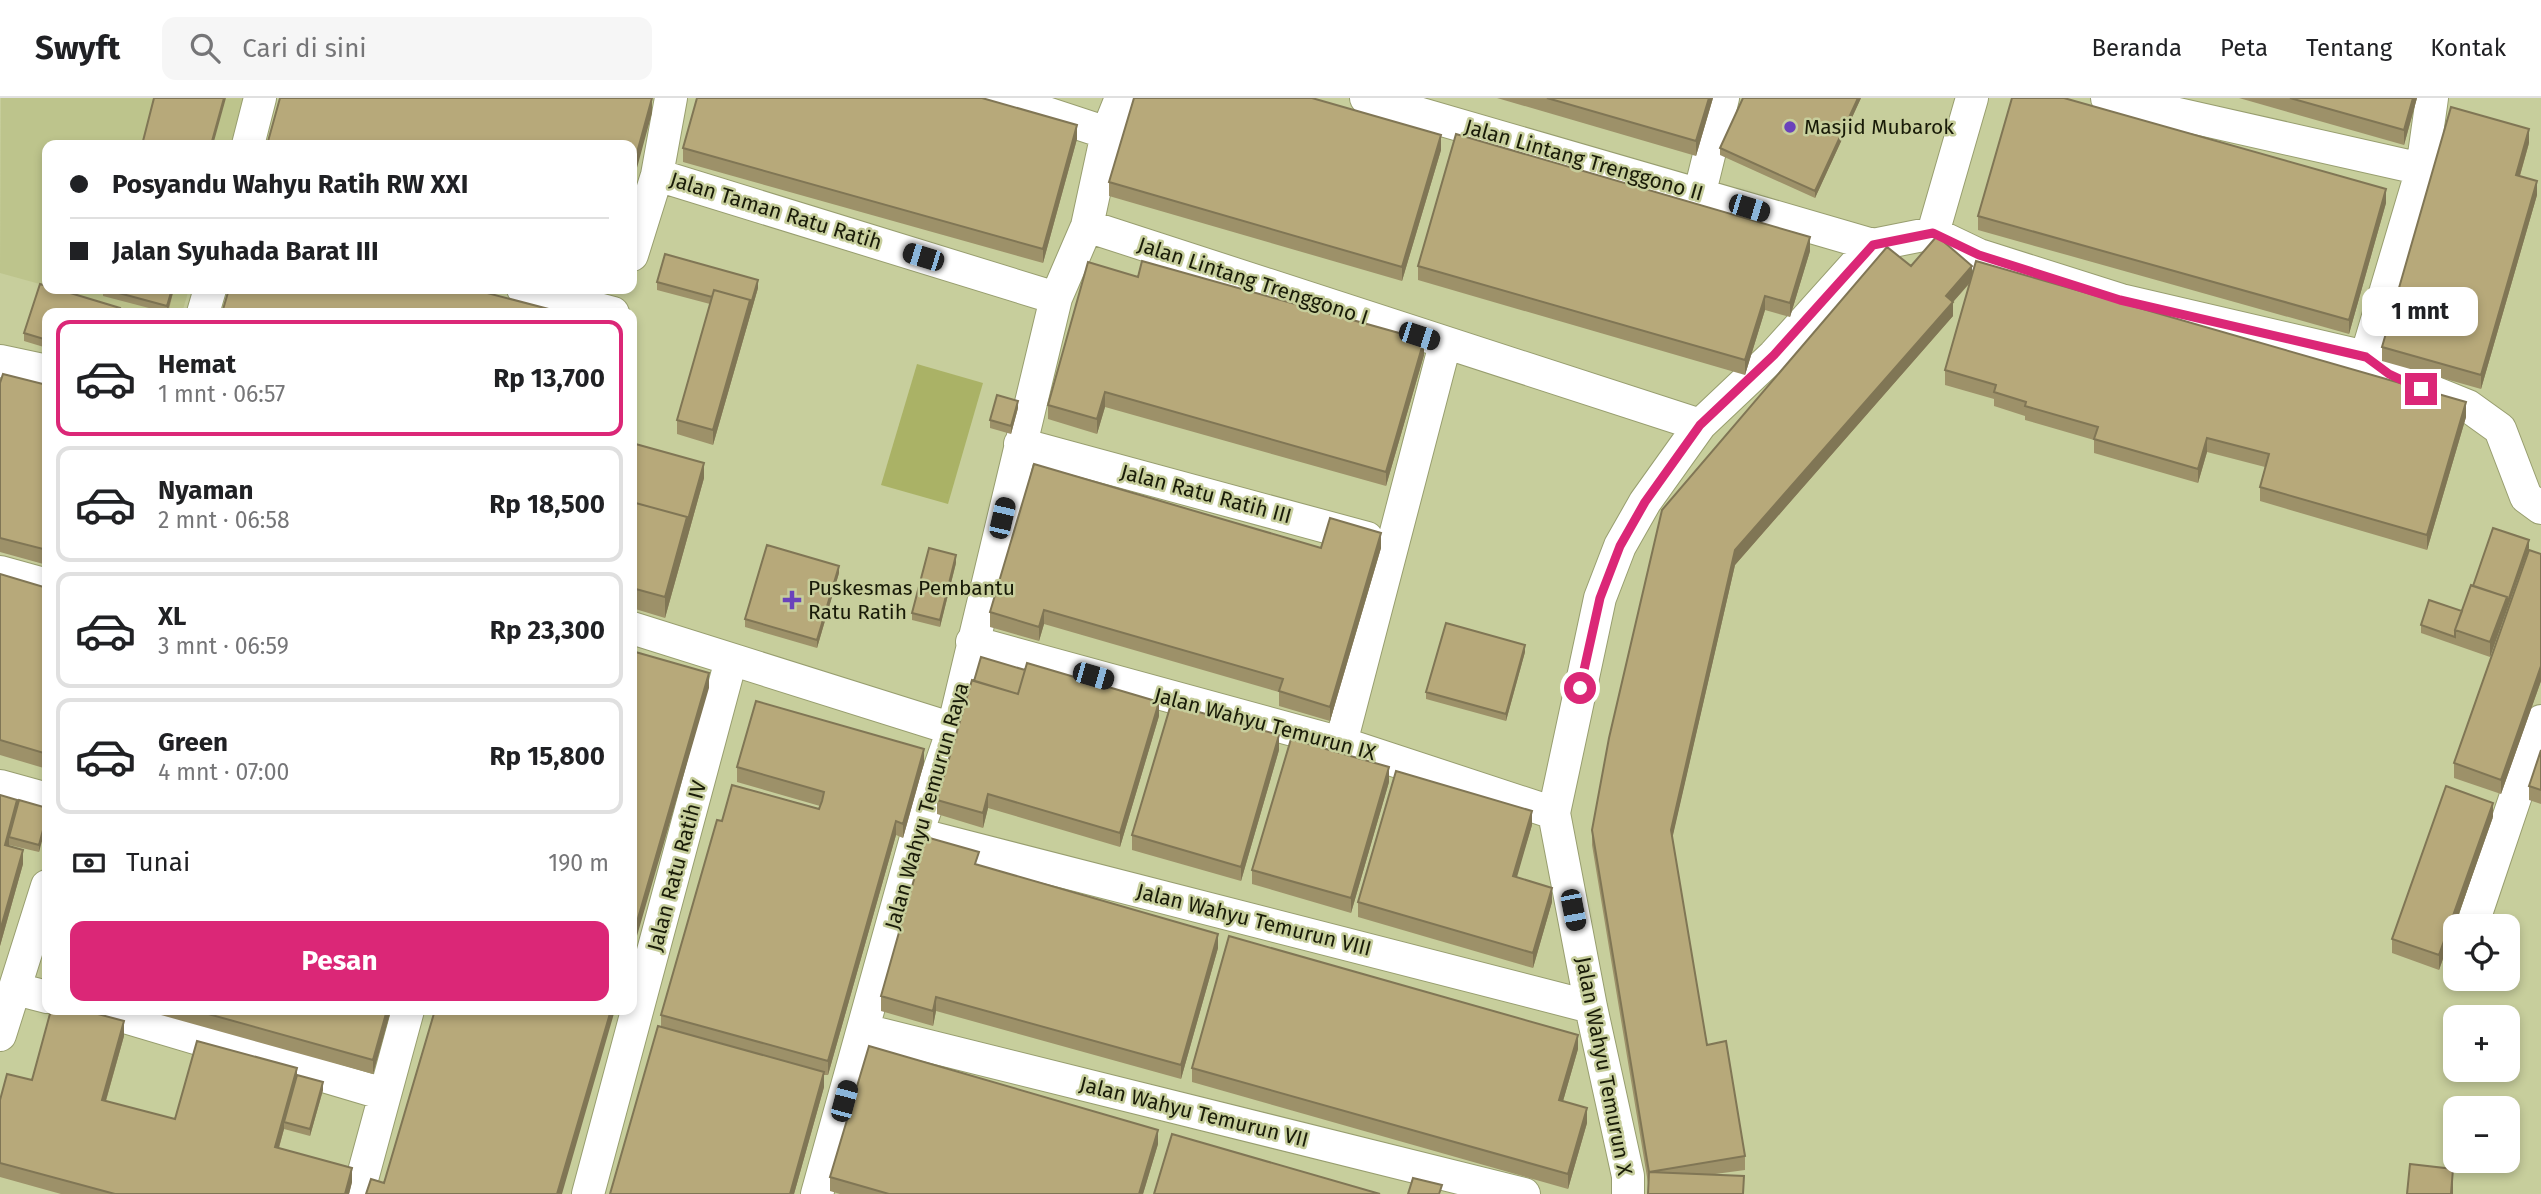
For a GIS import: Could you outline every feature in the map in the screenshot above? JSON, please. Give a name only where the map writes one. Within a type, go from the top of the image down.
[{"type":"street","points":[[249,140],[260,98]]},
{"type":"street","points":[[1001,98],[1107,133]]},
{"type":"street","name":"Jalan Wahyu Temurun Raya","points":[[817,1194],[917,834],[953,729],[1056,298],[1087,226],[1107,133],[1121,98]]},
{"type":"street","name":"Jalan Lintang Trenggono II","points":[[1366,98],[1700,192],[1873,245],[1933,233]]},
{"type":"street","points":[[1700,192],[1723,98]]},
{"type":"street","points":[[1972,98],[1933,233],[1979,255],[2120,300],[2366,357],[2410,384],[2468,406],[2500,429],[2526,496],[2541,508]]},
{"type":"street","points":[[2106,98],[2423,169]]},
{"type":"street","points":[[2366,357],[2423,169],[2432,98]]},
{"type":"street","points":[[637,239],[657,175],[667,99]]},
{"type":"street","name":"Jalan Taman Ratu Ratih","points":[[657,175],[1056,298]]},
{"type":"street","name":"Jalan Lintang Trenggono I","points":[[1087,226],[1700,425]]},
{"type":"street","name":"Jalan Wahyu Temurun X","points":[[1628,1194],[1628,1176],[1591,1007],[1555,813],[1600,598],[1620,546],[1645,502],[1700,425],[1774,355],[1873,245]]},
{"type":"street","points":[[542,294],[594,308]]},
{"type":"street","points":[[1341,743],[1445,344]]},
{"type":"street","points":[[0,361],[42,370]]},
{"type":"street","name":"Jalan Ratu Ratih III","points":[[1020,444],[1392,545]]},
{"type":"street","points":[[0,572],[42,584]]},
{"type":"street","points":[[637,630],[953,729]]},
{"type":"street","name":"Jalan Wahyu Temurun IX","points":[[972,642],[1341,743],[1555,813]]},
{"type":"street","name":"Jalan Ratu Ratih IV","points":[[637,1011],[731,660]]},
{"type":"street","points":[[2476,914],[2541,722]]},
{"type":"street","points":[[0,786],[42,798]]},
{"type":"street","name":"Jalan Wahyu Temurun VIII","points":[[917,834],[1591,1007]]},
{"type":"street","points":[[0,1035],[42,903]]},
{"type":"street","points":[[16,989],[42,996]]},
{"type":"street","points":[[118,1015],[384,1094]]},
{"type":"street","points":[[358,1194],[407,1015]]},
{"type":"street","name":"Jalan Ratu Ratih IV","points":[[588,1194],[636,1015]]},
{"type":"street","name":"Jalan Wahyu Temurun VII","points":[[864,1030],[1464,1187],[1524,1194]]},
{"type":"shaded area","points":[[1,98],[244,98],[232,140],[42,140],[42,285],[0,273]]},
{"type":"shaded area","points":[[74,294],[188,294],[183,308],[124,308]]},
{"type":"shaded area","points":[[917,364],[983,383],[948,504],[881,485]]},
{"type":"building","points":[[154,98],[224,98],[212,140],[143,140]]},
{"type":"building","points":[[280,98],[652,98],[637,153],[637,140],[268,140]]},
{"type":"building","points":[[697,98],[982,98],[1077,125],[1043,249],[683,148]]},
{"type":"building","points":[[1134,98],[1312,98],[1441,135],[1402,267],[1109,182]]},
{"type":"building","points":[[1547,98],[1709,98],[1696,141]]},
{"type":"building","name":"Masjid Mubarok","points":[[1743,98],[1858,98],[1815,191],[1720,148]]},
{"type":"building","points":[[2012,98],[2064,98],[2386,189],[2349,320],[1978,216]]},
{"type":"building","points":[[2290,98],[2413,98],[2404,130]]},
{"type":"building","points":[[2451,107],[2529,129],[2516,175],[2537,181],[2481,375],[2382,347]]},
{"type":"building","points":[[1456,134],[1810,237],[1790,303],[1765,296],[1745,360],[1418,266]]},
{"type":"building","points":[[1937,236],[1972,266],[1946,296],[1953,302],[1735,550],[1671,830],[1707,1045],[1726,1041],[1745,1156],[1649,1172],[1592,830],[1609,738],[1662,510],[1887,247],[1911,266]]},
{"type":"building","points":[[665,254],[758,280],[750,307],[750,300],[714,290],[712,297],[657,282]]},
{"type":"building","points":[[1142,261],[1424,340],[1386,472],[1105,392],[1097,419],[1048,405],[1088,262],[1138,277]]},
{"type":"building","points":[[1976,261],[2466,402],[2427,535],[2260,487],[2269,454],[2207,438],[2198,469],[2094,439],[2098,427],[2025,406],[2026,402],[1994,392],[1996,385],[1945,370]]},
{"type":"building","points":[[40,284],[42,294],[74,294],[120,308],[42,308],[42,338],[24,333]]},
{"type":"building","points":[[714,290],[750,300],[713,430],[677,420]]},
{"type":"building","points":[[123,294],[171,294],[167,306]]},
{"type":"building","points":[[228,294],[491,294],[545,308],[223,308]]},
{"type":"building","points":[[3,374],[42,384],[42,549],[0,538],[0,383]]},
{"type":"building","points":[[997,395],[1018,401],[1011,426],[990,420]]},
{"type":"building","points":[[637,444],[704,463],[687,523],[687,517],[637,503]]},
{"type":"building","points":[[1034,464],[1321,548],[1330,518],[1381,533],[1330,707],[1279,691],[1283,679],[1044,610],[1039,627],[990,612]]},
{"type":"building","points":[[637,503],[687,517],[665,597],[637,589]]},
{"type":"building","points":[[2493,528],[2529,540],[2507,604],[2507,597],[2473,586]]},
{"type":"building","name":"Puskesmas Pembantu Ratu Ratih","points":[[767,545],[839,566],[817,640],[745,619]]},
{"type":"building","points":[[929,548],[956,555],[940,620],[912,613]]},
{"type":"building","points":[[2529,550],[2541,554],[2541,666],[2501,780],[2454,763]]},
{"type":"building","points":[[0,574],[42,587],[42,753],[0,740]]},
{"type":"building","points":[[2471,585],[2507,597],[2490,642],[2455,630]]},
{"type":"building","points":[[2429,600],[2462,611],[2455,637],[2421,625]]},
{"type":"building","points":[[1446,623],[1525,645],[1506,714],[1426,692]]},
{"type":"building","points":[[637,652],[709,673],[637,922]]},
{"type":"building","points":[[981,657],[1025,670],[1018,694],[974,681]]},
{"type":"building","points":[[1027,663],[1159,702],[1120,833],[988,794],[983,813],[937,800],[972,680],[1018,694]]},
{"type":"building","points":[[756,701],[924,749],[903,824],[896,821],[828,1061],[661,1015],[717,820],[722,821],[732,785],[819,809],[822,801],[824,792],[737,767]]},
{"type":"building","points":[[1171,704],[1279,735],[1241,867],[1132,835]]},
{"type":"building","points":[[1291,739],[1389,767],[1351,898],[1252,870]]},
{"type":"building","points":[[2541,750],[2541,790],[2529,786]]},
{"type":"building","points":[[1396,771],[1532,811],[1513,876],[1552,888],[1533,953],[1358,902]]},
{"type":"building","points":[[2446,786],[2493,803],[2454,914],[2443,914],[2443,944],[2439,955],[2392,939]]},
{"type":"building","points":[[0,795],[17,800],[5,845],[23,850],[0,931]]},
{"type":"building","points":[[19,800],[42,807],[42,834],[39,845],[9,837]]},
{"type":"building","points":[[926,837],[979,852],[975,864],[1218,934],[1181,1065],[936,997],[933,1011],[881,996]]},
{"type":"building","points":[[1229,936],[1578,1035],[1559,1100],[1587,1108],[1568,1174],[1192,1068]]},
{"type":"building","points":[[50,1015],[102,1015],[124,1021],[102,1100],[175,1119],[197,1041],[297,1068],[275,1147],[352,1168],[345,1194],[115,1194],[0,1163],[0,1100],[7,1074],[32,1080]]},
{"type":"building","points":[[212,1015],[386,1015],[373,1060]]},
{"type":"building","points":[[434,1015],[610,1015],[557,1194],[366,1194],[371,1179],[384,1183]]},
{"type":"building","points":[[658,1026],[824,1072],[790,1194],[610,1194]]},
{"type":"building","points":[[869,1046],[1158,1130],[1139,1194],[889,1194],[830,1177]]},
{"type":"building","points":[[297,1075],[323,1082],[310,1129],[284,1122]]},
{"type":"building","points":[[1172,1134],[1380,1194],[1154,1194]]},
{"type":"building","points":[[2410,1164],[2443,1168],[2443,1173],[2453,1173],[2451,1194],[2407,1194]]},
{"type":"building","points":[[1649,1172],[1744,1176],[1743,1194],[1648,1194]]},
{"type":"building","points":[[1413,1178],[1442,1185],[1439,1194],[1408,1194]]},
{"type":"place","name":"Masjid Mubarok","points":[[1790,127]]},
{"type":"place","name":"Puskesmas Pembantu Ratu Ratih","points":[[792,600]]},
{"type":"route","points":[[1580,688],[1600,598],[1620,546],[1645,502],[1700,425],[1774,355],[1873,245],[1933,233],[1979,255],[2120,300],[2214,321],[2273,338],[2366,357],[2389,374],[2421,389]]}]
